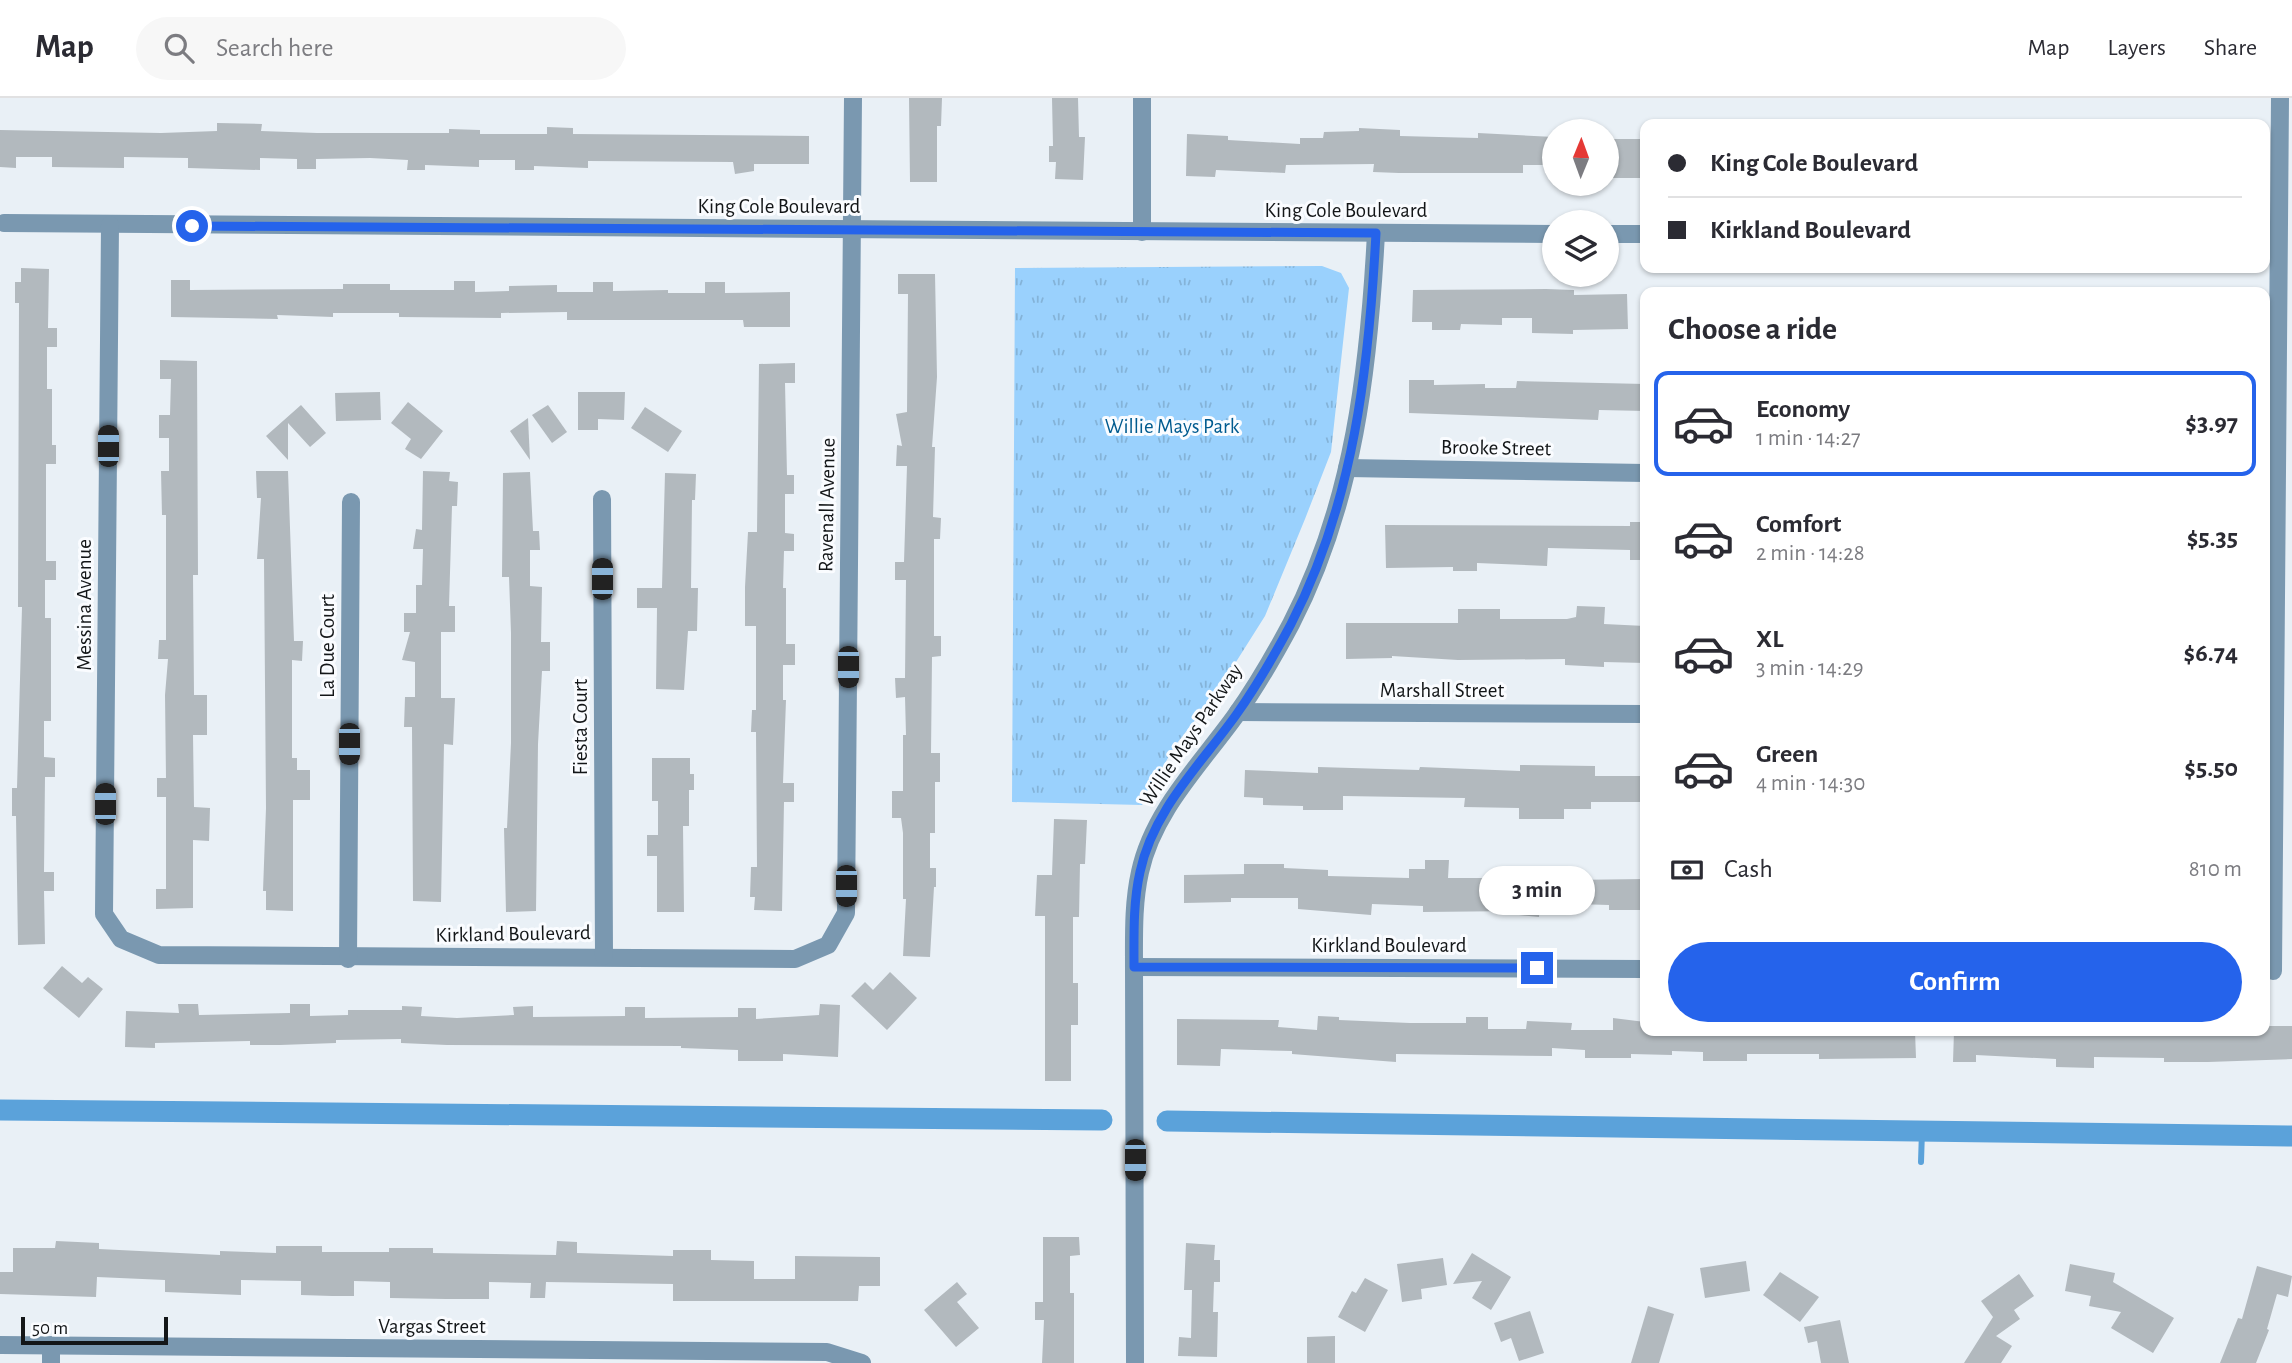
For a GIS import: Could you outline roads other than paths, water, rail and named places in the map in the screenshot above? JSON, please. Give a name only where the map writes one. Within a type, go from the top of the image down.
[{"type":"street","name":"Ravenall Avenue","points":[[846,913],[853,98]]},
{"type":"street","points":[[1142,98],[1142,232]]},
{"type":"street","points":[[2270,716],[2271,482],[2280,98]]},
{"type":"street","name":"King Cole Boulevard","points":[[4,223],[1542,234]]},
{"type":"street","name":"Messina Avenue","points":[[110,225],[104,914],[121,939],[159,955]]},
{"type":"street","name":"Willie Mays Parkway","points":[[1135,1363],[1134,967],[1135,905],[1140,870],[1153,833],[1173,798],[1238,712],[1291,624],[1324,550],[1362,405],[1371,334],[1376,233]]},
{"type":"street","points":[[1619,234],[1640,234]]},
{"type":"street","name":"Brooke Street","points":[[1347,468],[1640,473]]},
{"type":"street","name":"Fiesta Court","points":[[602,499],[604,956]]},
{"type":"street","name":"La Due Court","points":[[348,959],[351,502]]},
{"type":"street","name":"Marshall Street","points":[[1238,712],[1640,714]]},
{"type":"street","name":"Kirkland Boulevard","points":[[159,955],[348,959],[604,956],[795,959],[828,945],[846,913]]},
{"type":"street","name":"Kirkland Boulevard","points":[[1134,967],[1640,969]]},
{"type":"street","points":[[2270,971],[2292,971]]},
{"type":"street","name":"Vargas Street","points":[[0,1345],[51,1354],[827,1352],[862,1363]]},
{"type":"waterway","points":[[0,1110],[1102,1120]]},
{"type":"waterway","points":[[1167,1121],[2292,1136]]},
{"type":"waterway","points":[[1921,1162],[1922,1131]]},
{"type":"park label","name":"Willie Mays Park","points":[[1172,426]]}]
